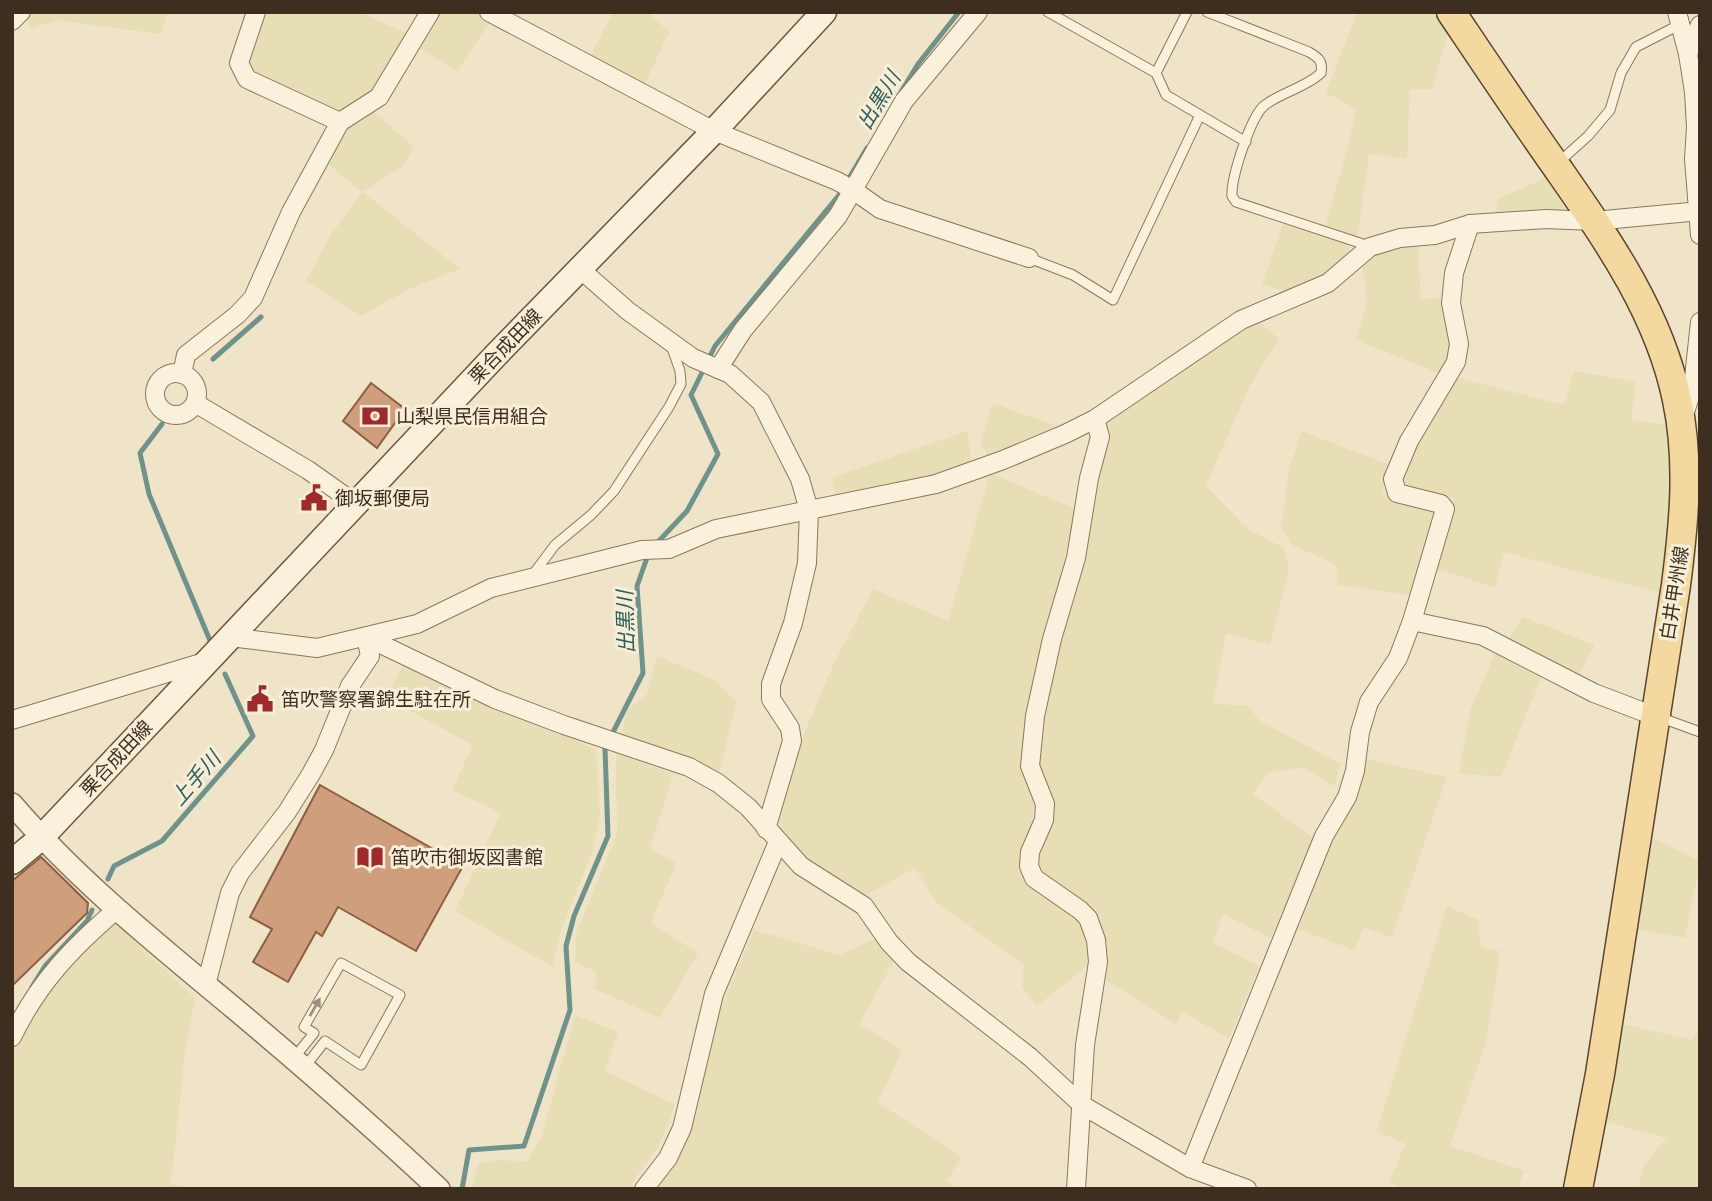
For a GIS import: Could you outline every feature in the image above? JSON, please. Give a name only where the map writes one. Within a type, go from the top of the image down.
[{"type":"main road","name":"栗合成田線","points":[[12,862],[41,838],[824,12]]},
{"type":"main road","name":"白井甲州線","points":[[1451,12],[1594,220],[1648,313],[1668,363],[1681,425],[1686,487],[1683,529],[1600,1074],[1578,1189]]},
{"type":"street","points":[[12,21],[21,12]]},
{"type":"street","points":[[256,12],[239,64],[247,79],[340,122]]},
{"type":"street","points":[[182,374],[186,355],[237,315],[253,298],[292,212],[340,122],[379,97],[430,12]]},
{"type":"street","points":[[489,12],[713,131],[845,185],[880,209],[1029,258]]},
{"type":"street","points":[[718,369],[743,330],[838,216],[845,185],[904,101],[978,12]]},
{"type":"street","points":[[1678,19],[1688,54],[1696,127],[1694,159],[1700,235]]},
{"type":"street","points":[[1688,54],[1700,25]]},
{"type":"street","points":[[230,638],[317,648],[417,625],[491,588],[642,550],[666,549],[716,529],[936,484],[1065,435],[1095,419],[1241,320],[1328,283],[1370,247],[1400,238],[1435,235],[1470,224],[1546,219],[1594,220],[1698,211]]},
{"type":"street","points":[[1191,1168],[1324,836],[1347,797],[1369,702],[1398,658],[1412,621],[1445,509],[1441,503],[1397,493],[1393,480],[1409,441],[1456,362],[1459,344],[1451,303],[1454,273],[1470,224]]},
{"type":"street","points":[[580,269],[628,311],[670,342],[695,359],[730,374],[761,402],[800,479],[809,510],[807,563],[793,623],[771,684],[771,699],[790,728],[792,741],[772,836],[714,994],[682,1128],[668,1157],[644,1189]]},
{"type":"street","points":[[1681,425],[1693,387],[1700,321]]},
{"type":"street","points":[[182,374],[195,386],[195,403],[191,410],[178,415],[164,411],[156,400],[158,385],[168,375],[182,374]]},
{"type":"street","points":[[195,403],[308,470],[356,504]]},
{"type":"street","points":[[1076,1189],[1085,1045],[1098,962],[1096,940],[1088,918],[1080,909],[1034,877],[1029,866],[1030,852],[1044,820],[1045,804],[1030,766],[1035,716],[1052,639],[1076,558],[1089,478],[1100,437],[1095,419]]},
{"type":"street","points":[[1412,621],[1483,636],[1594,693],[1654,716]]},
{"type":"street","points":[[366,637],[495,699],[689,767],[718,783],[748,807],[801,866],[864,906],[878,929],[908,962],[1030,1057],[1082,1105],[1191,1168],[1247,1189]]},
{"type":"street","points":[[206,985],[230,893],[255,852],[287,811],[324,750],[350,686],[370,656],[366,637]]},
{"type":"street","points":[[12,720],[207,661]]},
{"type":"street","points":[[12,804],[41,838],[116,910],[298,1064],[439,1189]]},
{"type":"street","points":[[12,1037],[25,1009],[58,963],[116,910]]},
{"type":"lane","points":[[1048,12],[1156,73],[1166,95],[1246,142]]},
{"type":"lane","points":[[1156,73],[1187,12]]},
{"type":"lane","points":[[1207,12],[1309,52],[1322,64],[1321,73],[1313,81],[1284,93],[1262,107],[1246,142],[1231,196],[1236,202],[1370,247]]},
{"type":"lane","points":[[1555,166],[1588,136],[1610,110],[1621,73],[1636,47],[1678,19]]},
{"type":"lane","points":[[1029,258],[1073,275],[1113,300],[1200,115]]},
{"type":"lane","points":[[530,578],[555,545],[592,515],[614,491],[669,407],[681,384],[680,370],[670,342]]},
{"type":"lane","points":[[1654,716],[1700,732]]},
{"type":"lane","points":[[341,963],[400,995],[360,1065],[325,1041],[298,1064],[314,1033],[304,1027],[341,963]]},
{"type":"shaded area","points":[[27,12],[168,12],[160,34],[57,20],[31,29],[26,17]]},
{"type":"shaded area","points":[[263,12],[359,12],[410,35],[378,89],[341,114],[254,76],[244,63]]},
{"type":"shaded area","points":[[435,12],[484,12],[493,17],[457,71],[416,46]]},
{"type":"shaded area","points":[[613,12],[648,12],[669,32],[644,86],[590,57]]},
{"type":"shaded area","points":[[1357,12],[1437,12],[1449,29],[1432,89],[1410,89],[1407,159],[1369,154],[1357,237],[1326,225],[1356,109],[1326,93]]},
{"type":"shaded area","points":[[373,111],[414,147],[403,166],[363,192],[460,269],[409,289],[361,316],[306,281],[330,236],[362,192],[323,160],[347,127]]},
{"type":"shaded area","points":[[1547,177],[1565,208],[1564,215],[1496,213],[1498,199]]},
{"type":"shaded area","points":[[1284,222],[1349,245],[1348,257],[1327,275],[1287,293],[1262,284]]},
{"type":"shaded area","points":[[1418,245],[1421,300],[1442,297],[1453,348],[1441,374],[1356,340],[1367,304],[1362,262],[1376,250]]},
{"type":"shaded area","points":[[1258,321],[1279,339],[1249,387],[1206,486],[1248,529],[1284,548],[1289,570],[1270,644],[1226,634],[1213,703],[1248,706],[1260,721],[1341,764],[1334,787],[1303,767],[1267,773],[1253,794],[1314,838],[1271,938],[1223,914],[1213,943],[1259,966],[1229,1039],[1183,1012],[1176,1024],[1106,980],[1101,939],[1035,867],[1035,854],[1051,821],[1036,759],[1050,665],[1082,569],[1102,419]]},
{"type":"shaded area","points":[[1574,371],[1636,382],[1631,420],[1673,426],[1677,471],[1665,594],[1504,552],[1495,587],[1435,569],[1454,498],[1408,489],[1401,477],[1421,429],[1454,377],[1564,405]]},
{"type":"shaded area","points":[[993,403],[1056,426],[988,456],[980,443]]},
{"type":"shaded area","points":[[968,431],[971,463],[930,481],[869,494],[834,495],[833,477]]},
{"type":"shaded area","points":[[1302,431],[1392,466],[1381,493],[1439,510],[1412,595],[1338,585],[1336,565],[1291,544],[1281,527],[1289,469]]},
{"type":"shaded area","points":[[990,473],[1076,509],[1035,684],[1023,766],[1034,806],[1032,825],[1021,846],[1024,875],[1081,917],[1087,938],[1087,966],[1037,1006],[1022,987],[1024,965],[937,903],[915,868],[863,897],[804,863],[772,832],[801,741],[836,659],[873,589],[948,621]]},
{"type":"shaded area","points":[[1523,617],[1595,645],[1579,674],[1507,641]]},
{"type":"shaded area","points":[[1496,651],[1543,674],[1501,777],[1459,773],[1470,711]]},
{"type":"shaded area","points":[[657,656],[715,680],[736,702],[720,771],[621,738],[627,711],[647,694]]},
{"type":"shaded area","points":[[406,659],[596,750],[600,815],[592,852],[561,930],[553,967],[455,911],[501,813],[452,790],[473,745],[386,698]]},
{"type":"shaded area","points":[[616,753],[673,774],[650,849],[676,863],[651,923],[698,953],[660,1018],[595,989],[596,972],[575,962],[576,933],[617,834]]},
{"type":"shaded area","points":[[1365,759],[1447,777],[1392,937],[1364,927],[1354,950],[1298,929],[1330,840]]},
{"type":"shaded area","points":[[1648,835],[1700,861],[1685,938],[1632,929]]},
{"type":"shaded area","points":[[1447,906],[1478,920],[1481,947],[1500,951],[1486,1042],[1450,1146],[1524,1171],[1518,1189],[1404,1189],[1389,1183],[1405,1144],[1377,1131]]},
{"type":"shaded area","points":[[114,922],[195,998],[185,1052],[171,1184],[196,1189],[12,1189],[12,1047],[24,1024],[62,968]]},
{"type":"shaded area","points":[[754,930],[839,955],[875,939],[895,959],[859,1024],[902,1050],[878,1103],[962,1156],[947,1181],[958,1189],[656,1189],[681,1155],[690,1133],[717,1017]]},
{"type":"shaded area","points":[[575,1015],[618,1032],[605,1071],[675,1105],[658,1147],[628,1189],[472,1189],[478,1164],[496,1160],[528,1161],[542,1135]]},
{"type":"shaded area","points":[[1618,1023],[1692,1040],[1700,1027],[1700,1189],[1638,1189],[1644,1165],[1667,1138],[1602,1121]]},
{"type":"building","points":[[371,383],[405,409],[377,448],[343,421]]},
{"type":"building","points":[[320,785],[463,866],[416,951],[338,907],[322,936],[316,932],[288,982],[253,962],[272,929],[250,917]]},
{"type":"building","points":[[41,857],[88,903],[87,913],[12,986],[12,881]]},
{"type":"waterway","name":"出黒川","points":[[901,92],[918,64],[959,12]]},
{"type":"waterway","name":"出黒川","points":[[656,544],[687,511],[718,454],[691,395],[715,346],[839,195],[867,148]]},
{"type":"waterway","name":"上手川","points":[[213,359],[261,317]]},
{"type":"waterway","name":"上手川","points":[[162,424],[140,453],[149,494],[211,643]]},
{"type":"waterway","name":"出黒川","points":[[462,1189],[469,1150],[524,1146],[570,1010],[566,946],[574,916],[608,836],[605,748],[643,673],[637,586],[648,555]]},
{"type":"waterway","name":"上手川","points":[[108,879],[114,866],[162,841],[253,736],[225,674]]},
{"type":"waterway","name":"上手川","points":[[32,987],[45,966],[87,921],[92,910]]},
{"type":"place","name":"山梨県民信用組合","points":[[375,416]]},
{"type":"place","name":"御坂郵便局","points":[[314,498]]},
{"type":"place","name":"笛吹警察署錦生駐在所","points":[[260,699]]},
{"type":"place","name":"笛吹市御坂図書館","points":[[370,857]]}]
